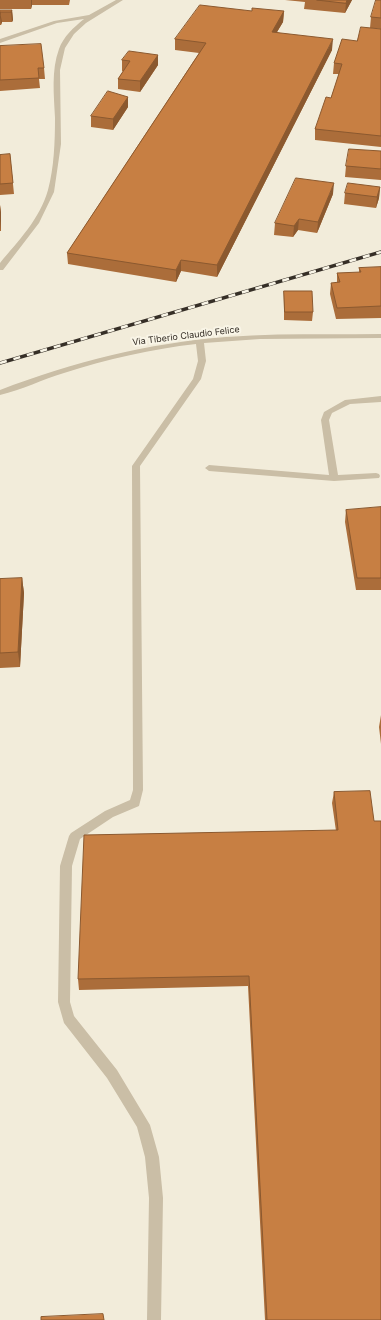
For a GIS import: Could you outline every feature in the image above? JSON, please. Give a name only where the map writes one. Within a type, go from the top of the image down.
[{"type":"street","points":[[0,268],[41,215],[48,201],[51,190],[58,131],[57,74],[60,55],[66,40],[99,10],[120,0]]},
{"type":"street","points":[[0,41],[56,22],[90,17]]},
{"type":"street","name":"Via Tiberio Claudio Felice","points":[[0,393],[64,370],[114,356],[154,348],[259,337],[381,336]]},
{"type":"street","points":[[154,1320],[156,1198],[152,1157],[143,1125],[128,1099],[112,1074],[68,1019],[64,1002],[66,866],[75,836],[109,814],[135,803],[138,790],[136,466],[197,379],[204,359],[200,342]]},
{"type":"street","points":[[334,478],[325,420],[328,412],[348,402],[381,399]]},
{"type":"street","points":[[209,468],[334,478],[376,476]]},
{"type":"building","points":[[317,0],[347,0],[346,3]]},
{"type":"building","points":[[376,0],[381,0],[381,18],[371,17]]},
{"type":"building","points":[[200,5],[252,11],[252,8],[284,11],[272,32],[333,39],[217,265],[181,260],[176,270],[67,253],[206,43],[175,39]]},
{"type":"building","points":[[0,10],[12,10],[11,12],[0,12]]},
{"type":"building","points":[[361,27],[381,29],[381,136],[315,129],[326,97],[331,98],[342,64],[334,63],[342,39],[357,41]]},
{"type":"building","points":[[41,44],[44,68],[38,68],[39,78],[0,80],[0,46]]},
{"type":"building","points":[[129,51],[158,55],[140,81],[118,79],[130,61],[122,60]]},
{"type":"building","points":[[108,91],[128,97],[113,119],[91,116]]},
{"type":"building","points":[[349,149],[381,151],[381,169],[346,166]]},
{"type":"building","points":[[10,154],[13,183],[0,184],[0,155]]},
{"type":"building","points":[[296,178],[334,183],[318,222],[299,219],[294,226],[275,223]]},
{"type":"building","points":[[348,183],[380,187],[377,197],[345,193]]},
{"type":"building","points":[[381,267],[381,306],[337,308],[331,283],[340,282],[337,273],[361,272],[359,268]]},
{"type":"building","points":[[284,291],[312,291],[313,312],[285,312]]},
{"type":"building","points":[[381,507],[381,578],[357,578],[346,510]]},
{"type":"building","points":[[22,578],[18,652],[0,653],[0,579]]},
{"type":"building","points":[[370,791],[374,821],[381,821],[381,1320],[267,1320],[249,976],[78,979],[84,835],[338,830],[334,792]]},
{"type":"building","points":[[103,1314],[104,1320],[41,1320],[41,1317]]},
{"type":"railway","points":[[0,363],[381,252]]}]
